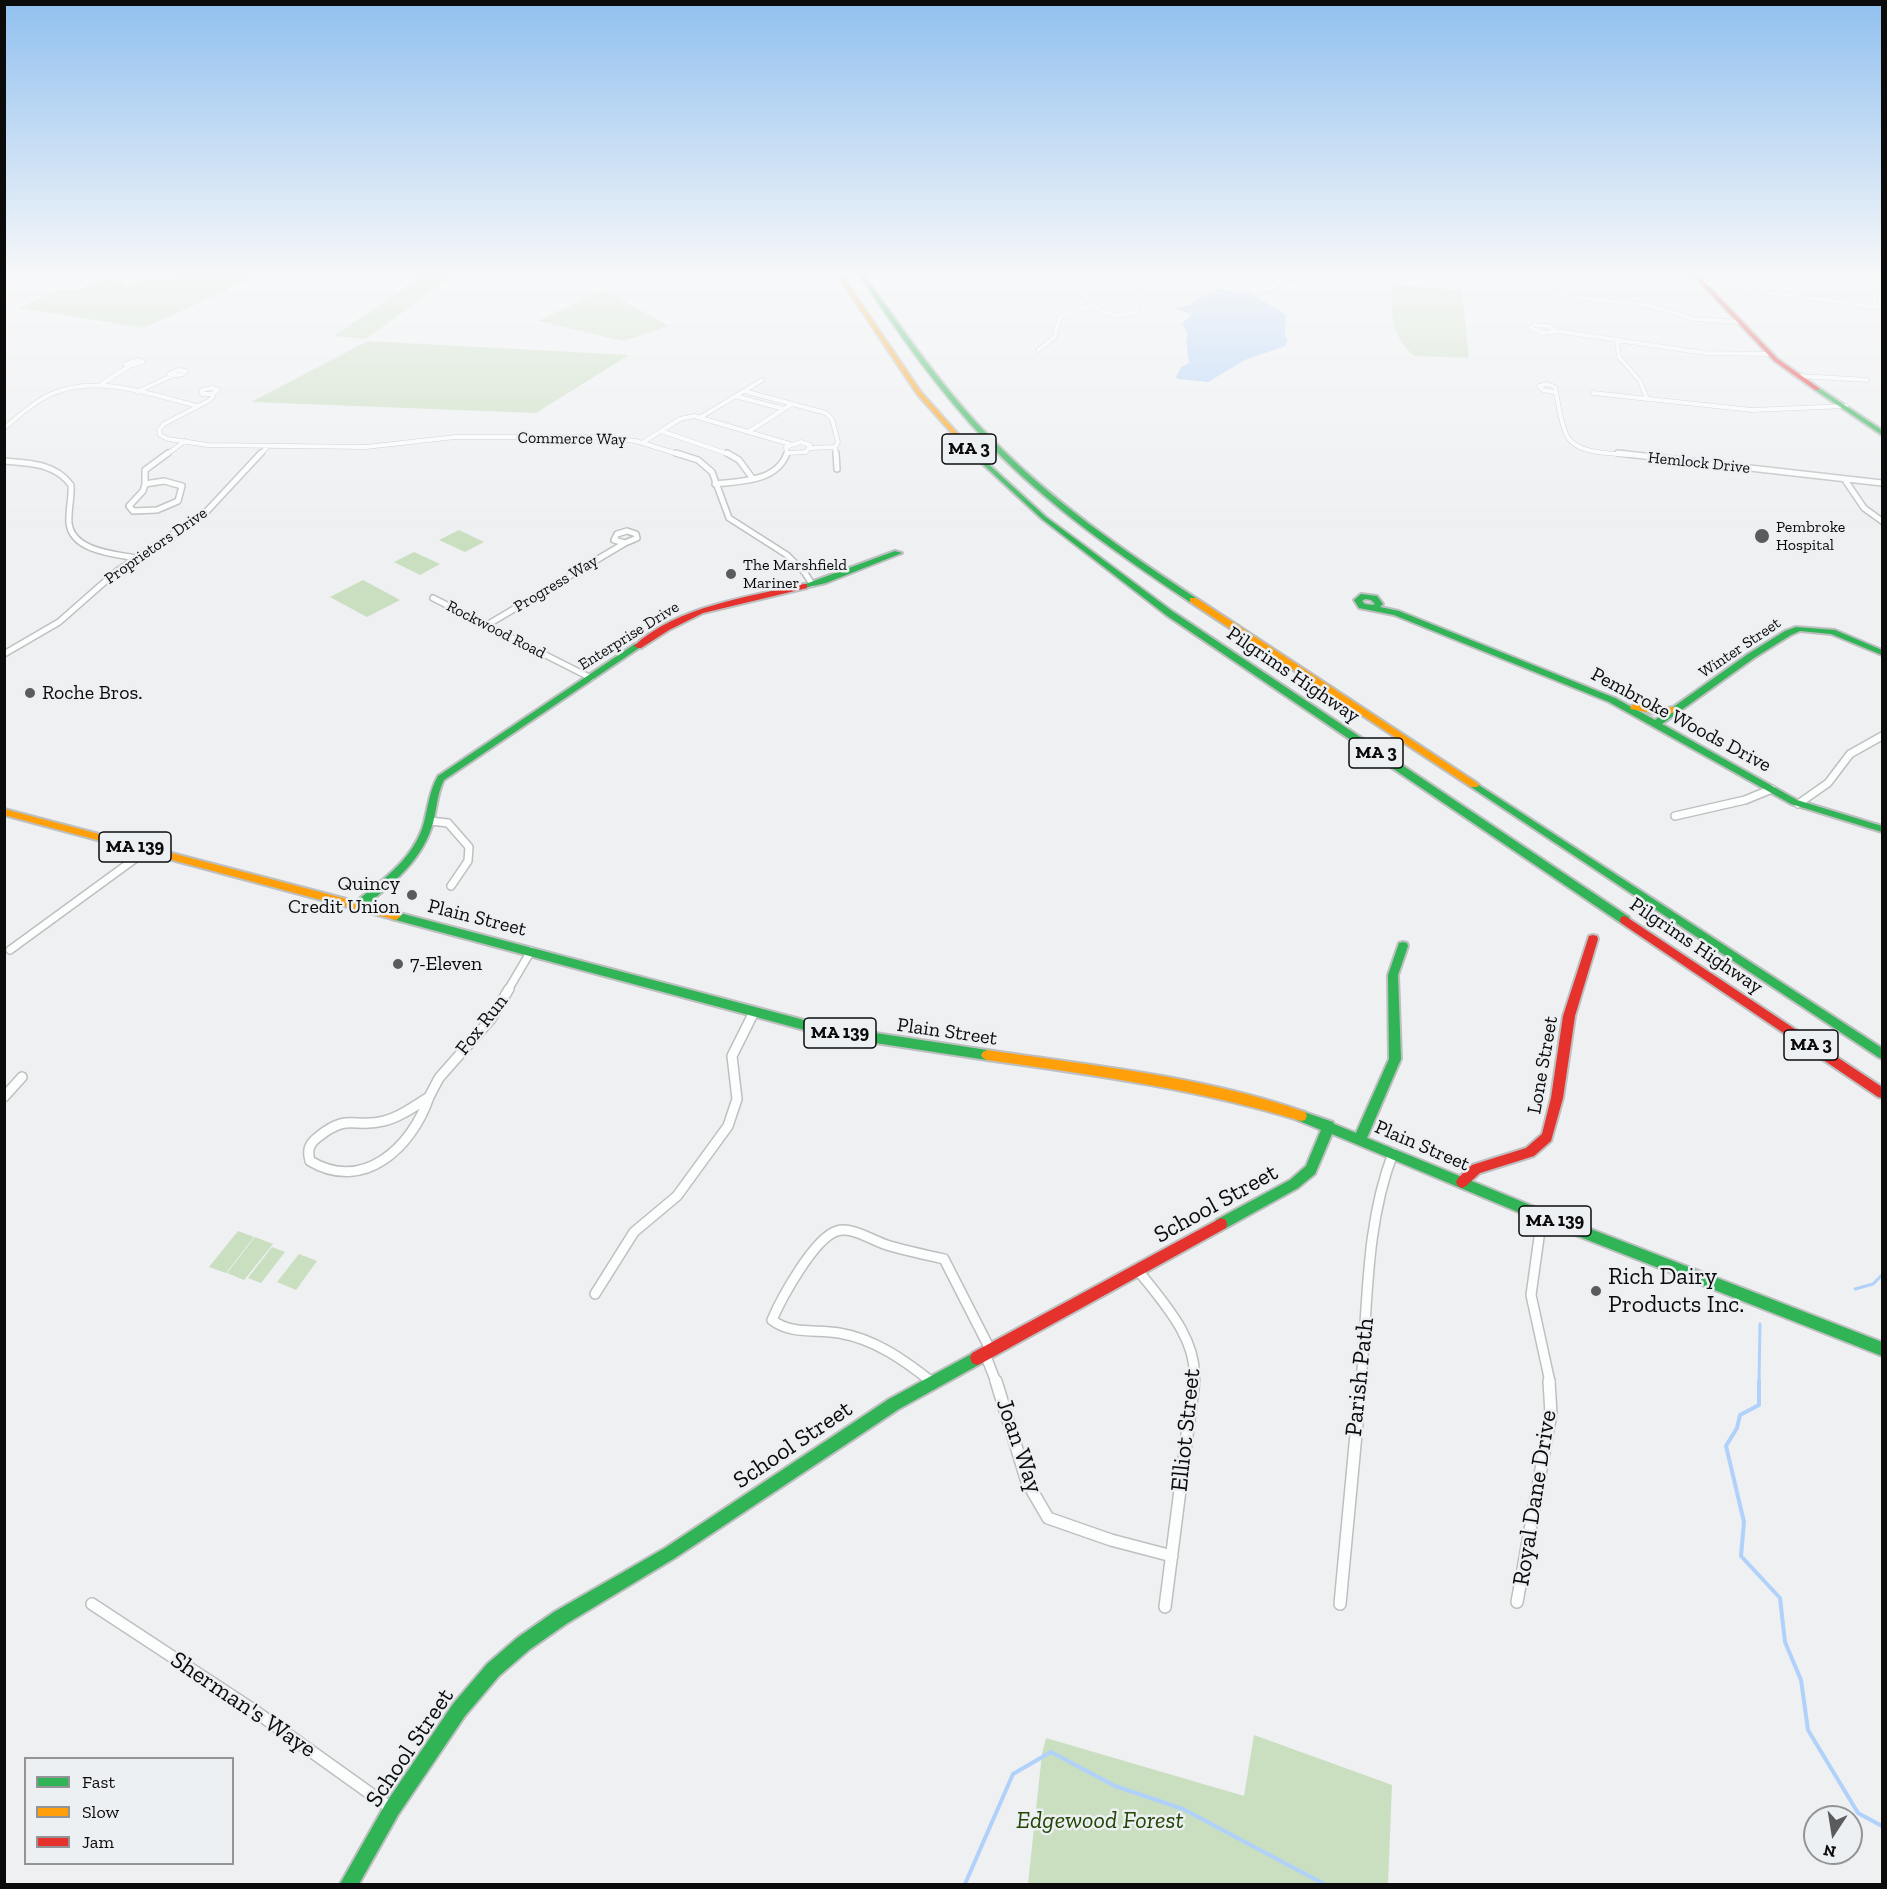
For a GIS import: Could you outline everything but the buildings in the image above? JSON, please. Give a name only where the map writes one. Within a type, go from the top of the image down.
[{"type":"main road","name":"Pilgrims Highway","points":[[900,362],[931,407],[986,467],[1059,531],[1188,626],[1882,1093]]},
{"type":"main road","name":"Pilgrims Highway","points":[[924,362],[966,416],[1027,476],[1114,547],[1217,618],[1882,1054]]},
{"type":"main road","points":[[1781,362],[1882,433]]},
{"type":"main road","name":"Enterprise Drive","points":[[358,906],[404,865],[423,840],[430,821],[434,789],[441,778],[591,678],[686,617],[718,606],[847,574],[898,553]]},
{"type":"main road","name":"Pembroke Woods Drive","points":[[1376,605],[1612,700],[1798,804],[1882,829]]},
{"type":"main road","name":"Winter Street","points":[[1656,724],[1768,645],[1795,629],[1833,632],[1882,653]]},
{"type":"main road","points":[[1612,700],[1648,711],[1675,710]]},
{"type":"main road","name":"Plain Street","points":[[4,812],[841,1034],[1200,1088],[1265,1104],[1329,1126],[1542,1216],[1882,1348]]},
{"type":"main road","name":"Lone Street","points":[[1462,1182],[1476,1169],[1530,1152],[1547,1137],[1557,1098],[1569,1016],[1593,939]]},
{"type":"main road","points":[[1360,1139],[1395,1059],[1394,969],[1403,946]]},
{"type":"main road","name":"School Street","points":[[349,1884],[392,1809],[459,1710],[493,1670],[515,1650],[560,1618],[670,1553],[866,1421],[1137,1269],[1165,1257],[1305,1176],[1318,1159],[1329,1126]]},
{"type":"street","points":[[1622,362],[1638,379],[1647,399]]},
{"type":"street","points":[[102,384],[129,366]]},
{"type":"street","points":[[137,392],[171,376]]},
{"type":"street","points":[[1800,376],[1867,380]]},
{"type":"street","points":[[701,417],[762,380]]},
{"type":"street","points":[[4,428],[35,403],[52,394],[74,387],[102,384],[197,406],[211,399],[212,394]]},
{"type":"street","points":[[744,391],[826,413],[832,419],[838,442],[835,447],[837,469]]},
{"type":"street","name":"Hemlock Drive","points":[[1554,392],[1566,435],[1571,442],[1586,449],[1882,483]]},
{"type":"street","points":[[1593,393],[1759,410],[1846,406]]},
{"type":"street","points":[[735,396],[784,409]]},
{"type":"street","points":[[748,432],[792,404]]},
{"type":"street","name":"Commerce Way","points":[[197,406],[169,421],[159,429],[160,435],[163,438],[217,445],[268,446],[366,447],[454,437],[599,437],[642,443],[698,460],[712,472],[729,518],[787,555],[805,573],[812,584]]},
{"type":"street","points":[[642,443],[687,416],[701,417],[790,444],[807,443],[810,448]]},
{"type":"street","points":[[661,431],[729,454],[739,460],[753,478]]},
{"type":"street","points":[[144,484],[173,481],[182,486],[181,496],[165,509],[153,512],[133,511],[129,506],[142,492],[145,470],[184,441]]},
{"type":"street","points":[[715,484],[753,478],[776,470],[784,462],[786,447],[790,444]]},
{"type":"street","name":"Proprietors Drive","points":[[4,654],[59,622],[109,577],[207,511],[268,446]]},
{"type":"street","points":[[787,453],[806,452],[810,448],[835,447]]},
{"type":"street","points":[[4,461],[44,466],[63,475],[71,485],[69,524],[74,535],[94,548],[136,558]]},
{"type":"street","points":[[1845,480],[1864,508],[1882,521]]},
{"type":"street","name":"Progress Way","points":[[487,625],[624,543]]},
{"type":"street","name":"Rockwood Road","points":[[433,598],[591,678]]},
{"type":"street","points":[[1798,804],[1828,783],[1850,754],[1882,736]]},
{"type":"street","points":[[1675,816],[1745,800],[1772,789]]},
{"type":"street","points":[[430,821],[448,823],[470,847],[468,861],[451,886]]},
{"type":"street","points":[[10,950],[147,850]]},
{"type":"street","name":"Fox Run","points":[[429,1097],[396,1117],[381,1122],[343,1122],[332,1126],[311,1143],[308,1152],[310,1161],[321,1167],[345,1173],[361,1171],[379,1162],[412,1134],[420,1122],[439,1078],[491,1019],[531,951]]},
{"type":"street","points":[[595,1294],[634,1232],[677,1196],[728,1126],[737,1099],[732,1056],[754,1012]]},
{"type":"street","points":[[4,1097],[22,1077]]},
{"type":"street","name":"Parish Path","points":[[1340,1604],[1371,1258],[1381,1183],[1393,1153]]},
{"type":"street","name":"Royal Dane Drive","points":[[1517,1602],[1551,1414],[1549,1371],[1532,1295],[1542,1216]]},
{"type":"street","name":"Joan Way","points":[[932,1382],[900,1357],[881,1346],[839,1333],[789,1327],[771,1320],[808,1257],[824,1239],[835,1231],[944,1258],[988,1352],[1028,1480],[1048,1518],[1111,1540],[1172,1556]]},
{"type":"street","name":"Elliot Street","points":[[1137,1269],[1180,1328],[1191,1351],[1196,1371],[1165,1607]]},
{"type":"street","name":"Sherman's Waye","points":[[92,1604],[252,1709],[392,1809]]},
{"type":"green space","points":[[327,362],[618,362],[536,413],[251,402]]},
{"type":"green space","points":[[459,530],[484,542],[465,552],[439,540]]},
{"type":"green space","points":[[414,552],[440,564],[420,575],[394,562]]},
{"type":"green space","points":[[363,580],[400,600],[367,617],[330,597]]},
{"type":"green space","points":[[238,1231],[254,1237],[226,1273],[209,1267]]},
{"type":"green space","points":[[255,1237],[273,1244],[244,1280],[227,1273]]},
{"type":"green space","points":[[272,1247],[285,1252],[261,1283],[248,1278]]},
{"type":"green space","points":[[299,1254],[317,1261],[296,1290],[277,1282]]},
{"type":"green space","name":"Edgewood Forest","points":[[1254,1735],[1392,1785],[1388,1884],[1028,1884],[1042,1754],[1046,1738],[1244,1796]]},
{"type":"water","points":[[1241,362],[1208,382],[1178,379],[1176,377],[1181,367],[1189,363]]},
{"type":"waterway","points":[[1855,1289],[1873,1284],[1882,1275]]},
{"type":"waterway","points":[[1759,1382],[1760,1324]]},
{"type":"waterway","points":[[1759,1382],[1759,1405],[1740,1415],[1737,1428],[1726,1446],[1744,1522],[1741,1556],[1780,1598],[1785,1642],[1801,1680],[1808,1730],[1858,1813],[1882,1826]]},
{"type":"waterway","points":[[965,1884],[1013,1774],[1051,1752],[1115,1786],[1183,1809],[1324,1884]]},
{"type":"traffic: fast","points":[[924,362],[964,413],[1043,491],[1132,559],[1193,600]]},
{"type":"traffic: fast","points":[[1817,389],[1882,433]]},
{"type":"traffic: fast","points":[[966,446],[1044,518],[1169,613],[1625,920]]},
{"type":"traffic: fast","points":[[804,586],[898,553]]},
{"type":"traffic: fast","points":[[1364,596],[1374,598],[1379,604],[1373,608],[1362,606],[1358,600],[1364,596]]},
{"type":"traffic: fast","points":[[1373,608],[1396,613],[1612,700],[1794,802],[1882,829]]},
{"type":"traffic: fast","points":[[1656,724],[1751,656],[1788,633],[1799,629],[1832,632],[1882,653]]},
{"type":"traffic: fast","points":[[358,906],[397,873],[415,853],[426,831],[435,791],[441,778],[638,646]]},
{"type":"traffic: fast","points":[[1474,785],[1882,1054]]},
{"type":"traffic: fast","points":[[396,916],[823,1030],[987,1055]]},
{"type":"traffic: fast","points":[[1360,1139],[1395,1059],[1393,975],[1403,946]]},
{"type":"traffic: fast","points":[[1301,1116],[1542,1216],[1882,1349]]},
{"type":"traffic: fast","points":[[1221,1224],[1294,1184],[1311,1170],[1329,1126]]},
{"type":"traffic: fast","points":[[349,1884],[392,1809],[459,1710],[493,1670],[523,1644],[560,1618],[670,1553],[894,1404],[977,1358]]},
{"type":"traffic: slow","points":[[898,362],[919,393],[966,446]]},
{"type":"traffic: slow","points":[[1193,600],[1474,785]]},
{"type":"traffic: slow","points":[[1634,707],[1662,712],[1674,710]]},
{"type":"traffic: slow","points":[[4,812],[396,916]]},
{"type":"traffic: slow","points":[[987,1055],[1185,1086],[1263,1104],[1301,1116]]},
{"type":"traffic: jam","points":[[1779,362],[1817,389]]},
{"type":"traffic: jam","points":[[638,646],[666,628],[700,611],[804,586]]},
{"type":"traffic: jam","points":[[1625,920],[1882,1093]]},
{"type":"traffic: jam","points":[[1462,1182],[1476,1169],[1530,1152],[1547,1137],[1557,1098],[1569,1016],[1593,939]]},
{"type":"traffic: jam","points":[[977,1358],[1221,1224]]},
{"type":"place","name":"Pembroke Hospital","points":[[1762,536]]},
{"type":"place","name":"The Marshfield Mariner","points":[[731,574]]},
{"type":"place","name":"Roche Bros.","points":[[30,693]]},
{"type":"place","name":"Quincy Credit Union","points":[[412,895]]},
{"type":"place","name":"7-Eleven","points":[[398,964]]},
{"type":"place","name":"Rich Dairy Products Inc.","points":[[1596,1291]]}]
